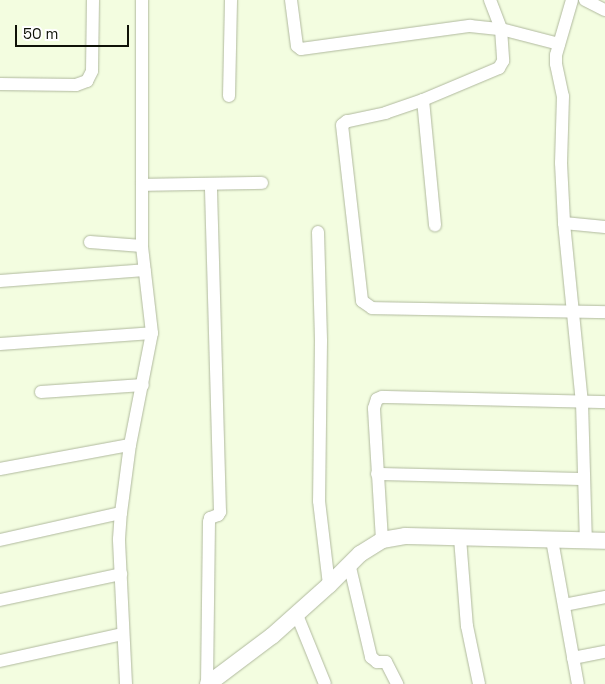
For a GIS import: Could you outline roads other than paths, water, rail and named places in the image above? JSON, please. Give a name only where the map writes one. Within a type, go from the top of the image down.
[{"type":"street","points":[[0,84],[76,85],[87,81],[92,71],[93,0]]},
{"type":"street","points":[[126,684],[121,574],[121,513],[130,445],[152,333],[142,246],[142,0]]},
{"type":"street","points":[[229,96],[231,0]]},
{"type":"street","points":[[291,0],[296,46],[306,50],[470,26],[501,28],[559,44]]},
{"type":"street","points":[[490,0],[501,28],[503,61],[499,68],[423,100],[386,113],[346,121],[342,125],[362,301],[372,308],[605,312]]},
{"type":"street","points":[[572,0],[559,44],[556,64],[562,96],[561,163],[564,223],[582,402],[586,541]]},
{"type":"street","points":[[585,0],[605,10]]},
{"type":"street","points":[[423,100],[435,224]]},
{"type":"street","points":[[142,185],[262,182]]},
{"type":"street","points":[[211,184],[220,512],[218,515],[210,518],[209,522],[212,683]]},
{"type":"street","points":[[564,223],[605,227]]},
{"type":"street","points":[[318,232],[321,341],[319,501],[330,585]]},
{"type":"street","points":[[90,242],[142,246]]},
{"type":"street","points":[[0,281],[145,270]]},
{"type":"street","points":[[0,344],[152,333]]},
{"type":"street","points":[[41,392],[143,384]]},
{"type":"street","points":[[382,540],[374,408],[377,399],[382,397],[605,402]]},
{"type":"street","points":[[0,469],[130,445]]},
{"type":"street","points":[[377,474],[584,479]]},
{"type":"street","points":[[0,540],[121,513]]},
{"type":"street","points":[[212,683],[243,660],[297,614],[330,585],[350,563],[382,540],[405,536],[605,541]]},
{"type":"street","points":[[460,538],[467,626],[479,684]]},
{"type":"street","points":[[552,540],[578,684]]},
{"type":"street","points":[[350,563],[372,657],[377,662],[386,662],[397,684]]},
{"type":"street","points":[[0,600],[121,574]]},
{"type":"street","points":[[564,605],[605,597]]},
{"type":"street","points":[[297,614],[324,684]]},
{"type":"street","points":[[0,661],[123,634]]},
{"type":"street","points":[[573,658],[605,652]]}]
